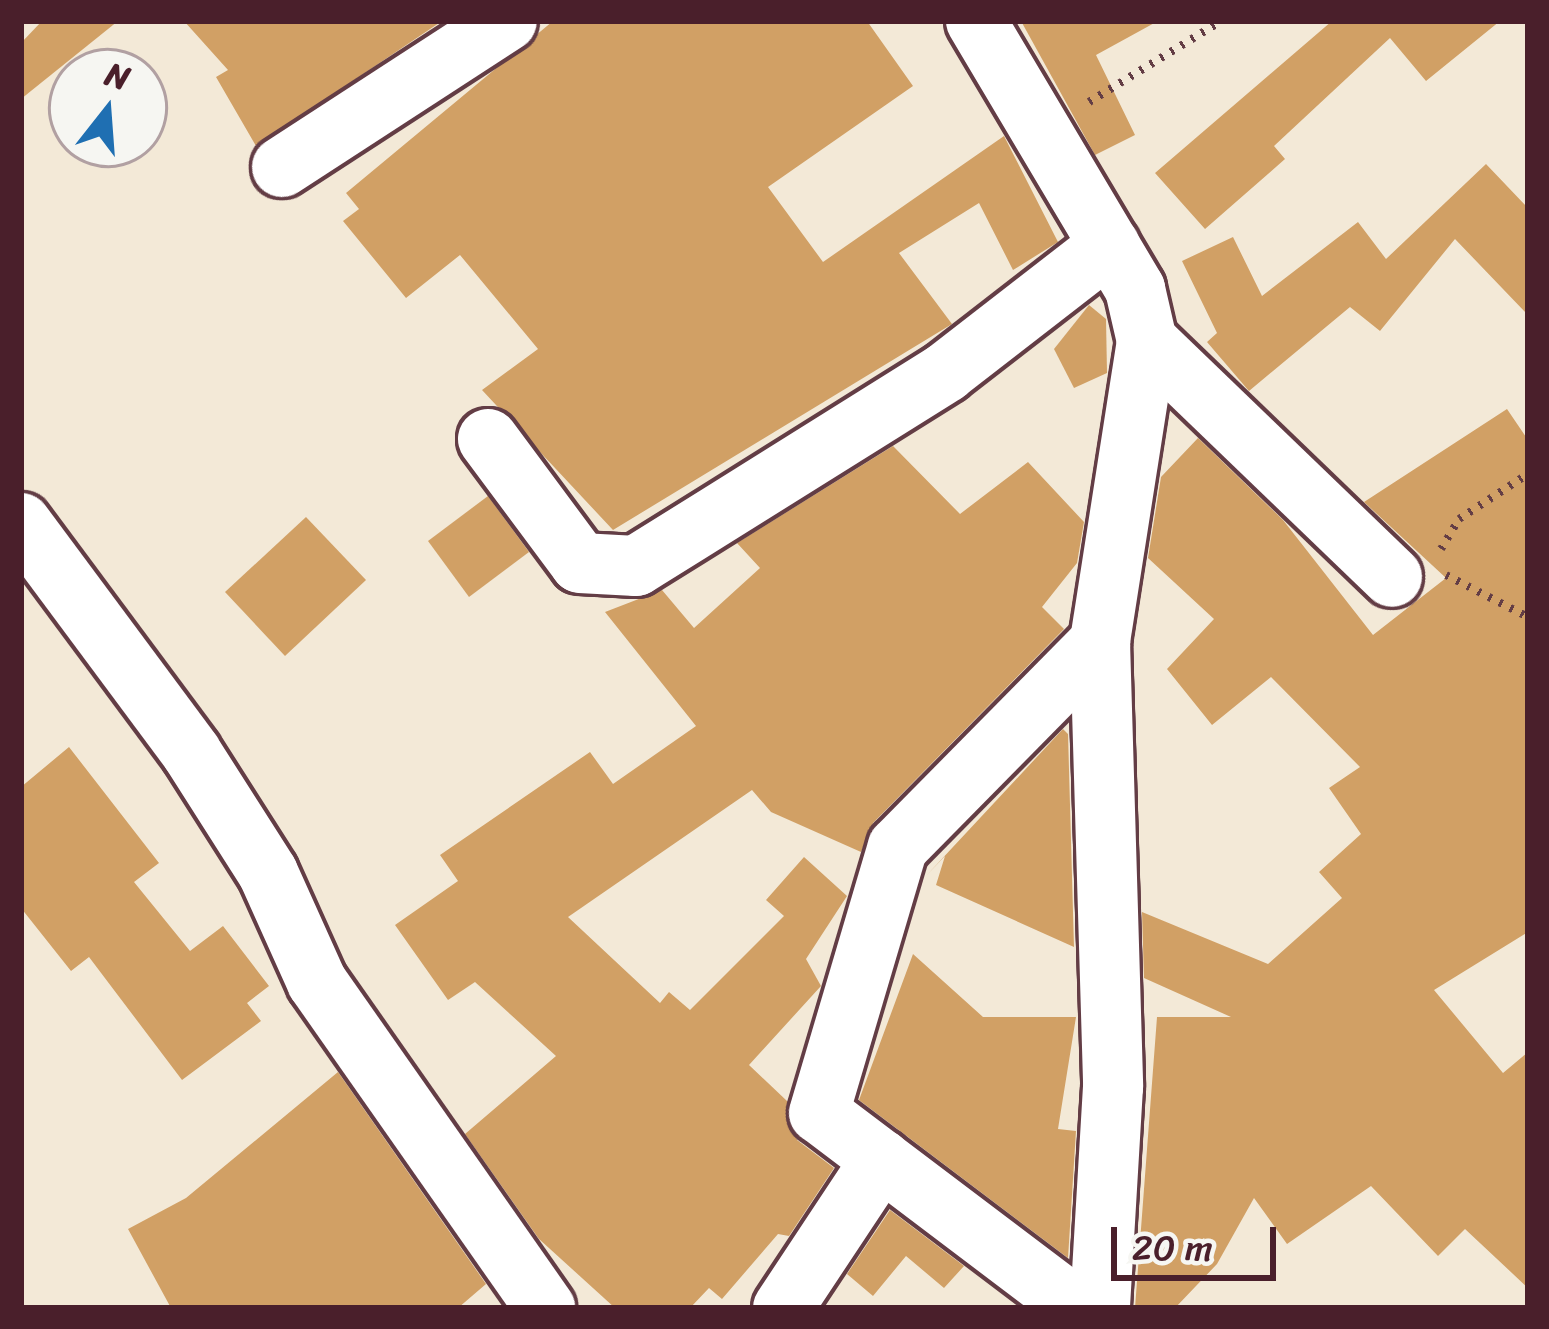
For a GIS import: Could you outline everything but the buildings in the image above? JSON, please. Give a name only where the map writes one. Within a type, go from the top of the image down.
[{"type":"street","points":[[282,167],[507,21]]},
{"type":"street","points":[[976,21],[1111,245],[1148,341],[1408,576]]},
{"type":"street","points":[[488,440],[580,563],[636,566],[946,372],[1111,245]]},
{"type":"street","points":[[1100,1308],[1113,1087],[1100,641],[1148,341]]},
{"type":"street","points":[[21,523],[268,874],[317,982],[545,1308]]},
{"type":"street","points":[[1077,1308],[819,1114],[898,848],[1100,641]]},
{"type":"street","points":[[783,1308],[880,1160]]},
{"type":"path","points":[[1038,123],[1119,90],[1221,21]]},
{"type":"path","points":[[1408,576],[1459,519],[1528,474]]},
{"type":"path","points":[[1408,576],[1459,574],[1528,617]]}]
